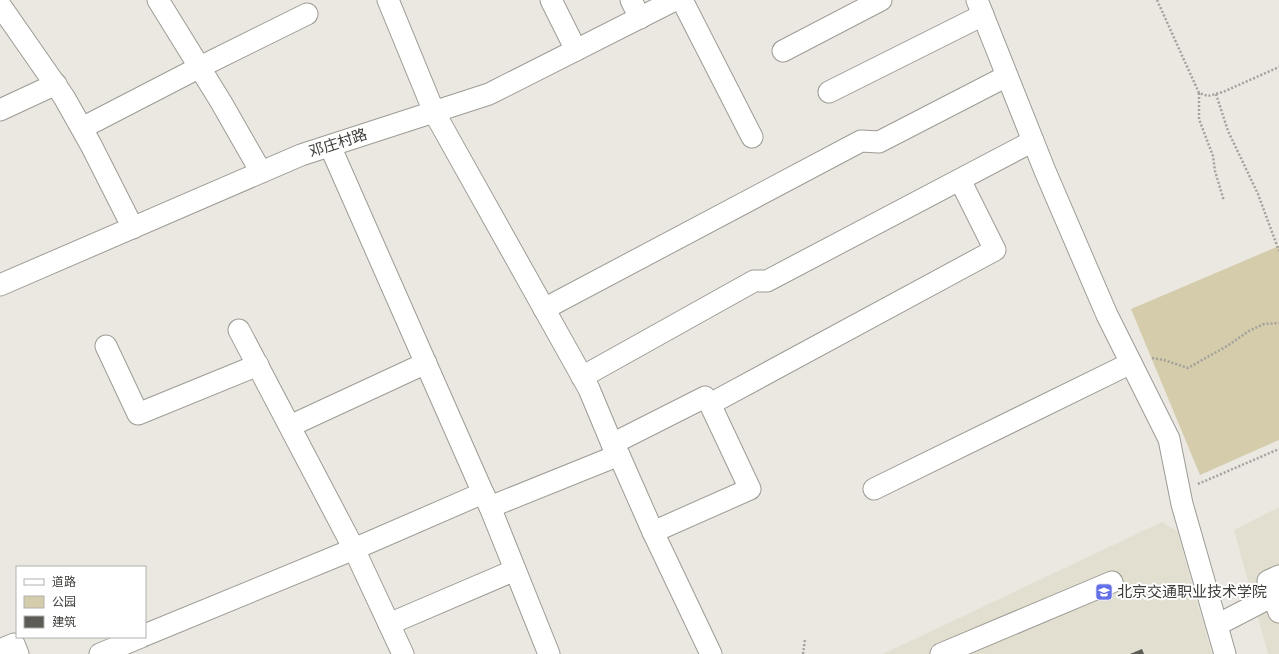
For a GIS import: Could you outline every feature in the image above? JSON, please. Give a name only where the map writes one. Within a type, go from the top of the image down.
[{"type":"street","points":[[158,0],[221,102],[261,172]]},
{"type":"street","points":[[388,0],[434,112],[589,389],[653,532],[711,654]]},
{"type":"street","points":[[551,0],[576,50]]},
{"type":"street","name":"邓庄村路","points":[[0,285],[302,155],[489,94],[576,50],[635,9],[675,0]]},
{"type":"street","points":[[682,0],[752,137]]},
{"type":"street","points":[[783,51],[881,0]]},
{"type":"street","points":[[0,5],[56,84],[82,128],[133,228]]},
{"type":"street","points":[[829,92],[980,7],[1045,171],[1107,315],[1169,439],[1180,492],[1225,654]]},
{"type":"street","points":[[82,128],[307,14]]},
{"type":"street","points":[[544,309],[861,141],[879,142],[1007,76]]},
{"type":"street","points":[[0,110],[56,84]]},
{"type":"street","points":[[582,377],[754,281],[767,280],[1033,141]]},
{"type":"street","points":[[330,146],[486,500],[549,654]]},
{"type":"street","points":[[710,404],[995,250],[960,180]]},
{"type":"street","points":[[239,330],[354,549],[403,654]]},
{"type":"street","points":[[106,346],[138,414],[258,365]]},
{"type":"street","points":[[290,426],[426,363]]},
{"type":"street","points":[[874,489],[1131,363]]},
{"type":"street","points":[[146,636],[354,549],[486,500],[615,449],[705,397],[710,404],[750,489],[653,532]]},
{"type":"street","points":[[389,624],[515,570]]},
{"type":"street","points":[[1216,625],[1276,604],[1268,581],[1279,576]]},
{"type":"street","points":[[941,654],[1112,582]]},
{"type":"street","points":[[100,654],[139,638]]},
{"type":"street","points":[[0,650],[14,644],[18,654]]},
{"type":"path","points":[[1157,0],[1199,92],[1199,119],[1213,156],[1215,172],[1224,201]]},
{"type":"path","points":[[1199,92],[1208,96],[1223,92],[1279,67]]},
{"type":"path","points":[[1216,94],[1228,131],[1258,194],[1279,251]]},
{"type":"path","points":[[1131,363],[1145,357],[1164,360],[1188,368],[1249,331],[1264,324],[1279,323]]},
{"type":"path","points":[[1180,492],[1279,449]]},
{"type":"path","points":[[803,654],[805,639]]},
{"type":"shaded area","points":[[1279,507],[1279,654],[1268,654],[1234,530]]},
{"type":"shaded area","name":"北京交通职业技术学院","points":[[1162,522],[1177,531],[1212,654],[883,654]]},
{"type":"green space","points":[[1279,246],[1279,440],[1200,475],[1131,309]]},
{"type":"building","points":[[1142,649],[1144,654],[1130,654]]},
{"type":"place","name":"北京交通职业技术学院","points":[[1104,592]]}]
